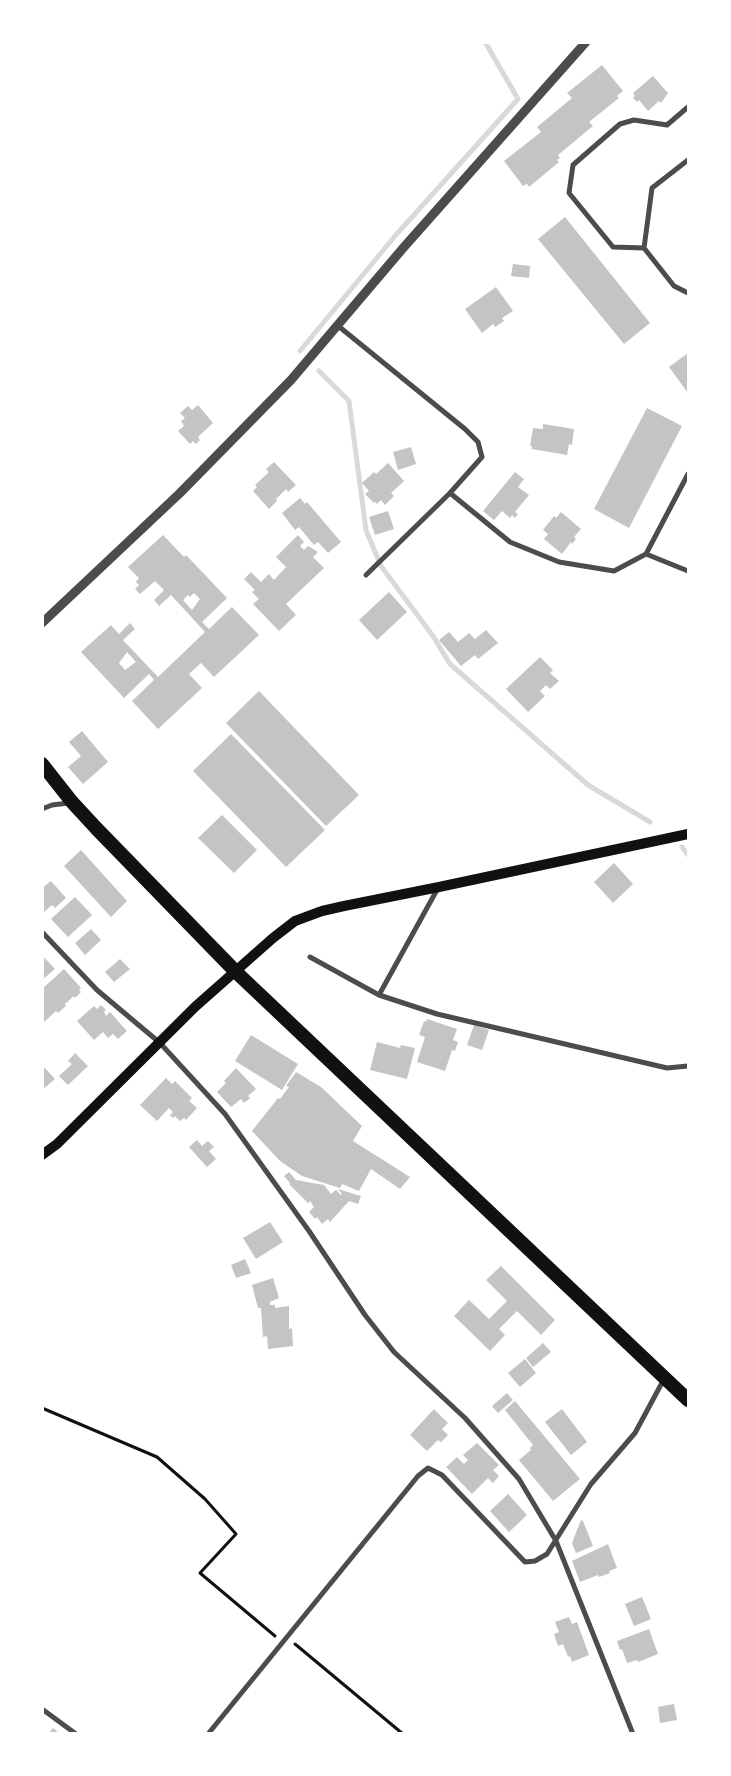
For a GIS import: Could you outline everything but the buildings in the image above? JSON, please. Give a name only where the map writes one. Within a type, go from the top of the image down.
[{"type":"highway","points":[[42,764],[72,802],[236,972],[688,1400]]},
{"type":"main road","points":[[42,1155],[57,1144],[196,1006],[272,938],[295,921],[330,909],[688,834]]},
{"type":"street","points":[[42,623],[180,493],[291,380],[404,247],[586,42]]},
{"type":"street","points":[[644,248],[613,247],[569,193],[573,165],[620,124],[634,120],[667,124],[688,107]]},
{"type":"street","points":[[688,160],[652,188],[644,248],[674,286],[688,293]]},
{"type":"street","points":[[337,325],[465,429],[478,442],[482,457],[450,493],[366,575]]},
{"type":"street","points":[[450,493],[510,542],[559,562],[614,571],[646,554],[688,474]]},
{"type":"street","points":[[646,554],[688,571]]},
{"type":"street","points":[[42,809],[52,805],[72,802]]},
{"type":"street","points":[[379,995],[439,887]]},
{"type":"street","points":[[42,932],[97,990],[160,1043],[225,1114],[309,1231],[365,1315],[394,1352],[465,1418],[519,1479],[556,1542],[632,1734]]},
{"type":"street","points":[[310,957],[379,995],[438,1014],[667,1068],[688,1066]]},
{"type":"street","points":[[208,1734],[418,1476],[428,1468],[442,1475],[525,1562],[535,1561],[547,1554],[591,1484],[634,1433],[665,1378]]},
{"type":"street","points":[[42,1709],[76,1734]]},
{"type":"path","points":[[42,1408],[157,1458],[205,1499],[236,1534],[200,1573],[283,1643]]},
{"type":"path","points":[[287,1637],[403,1734]]},
{"type":"waterway","points":[[300,351],[395,236],[518,99],[485,42]]},
{"type":"waterway","points":[[319,371],[349,401],[366,530],[381,566],[433,636],[450,664],[588,785],[650,822]]},
{"type":"waterway","points":[[682,847],[688,855]]}]
